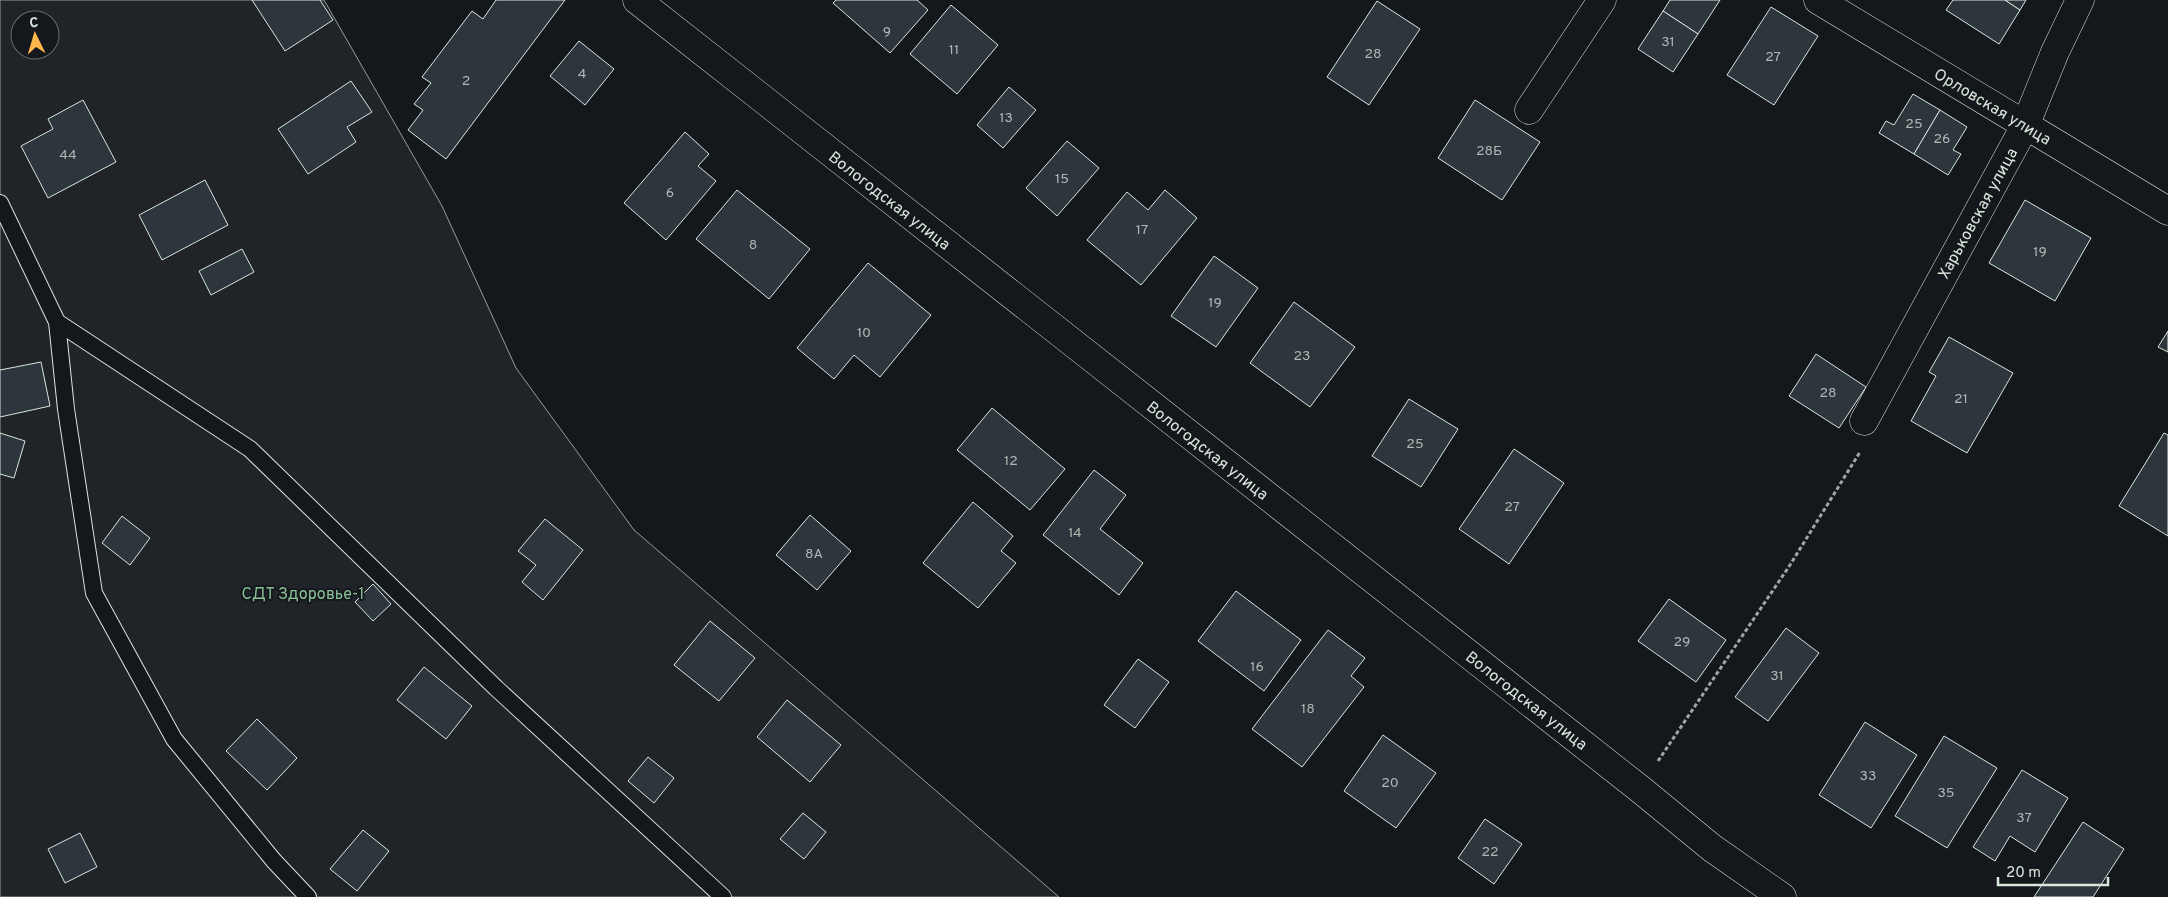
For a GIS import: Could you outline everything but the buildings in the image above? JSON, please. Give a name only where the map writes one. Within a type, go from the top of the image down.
[{"type":"street","name":"Вологодская улица","points":[[637,0],[1640,788],[1712,848],[1782,897]]},
{"type":"street","points":[[1528,110],[1602,0]]},
{"type":"street","name":"Орловская улица","points":[[1818,0],[2168,211]]},
{"type":"street","name":"Харьковская улица","points":[[1864,422],[2025,126],[2055,52],[2080,0]]},
{"type":"lane","points":[[0,203],[57,322],[66,409],[94,593],[174,739],[274,861],[308,897]]},
{"type":"lane","points":[[57,322],[250,449],[496,688],[723,897]]},
{"type":"path","points":[[1640,788],[1790,565],[1864,445],[1864,422]]},
{"type":"green space","name":"СДТ Здоровье-1","points":[[0,0],[324,0],[442,206],[516,368],[634,530],[1059,897],[0,897]]}]
